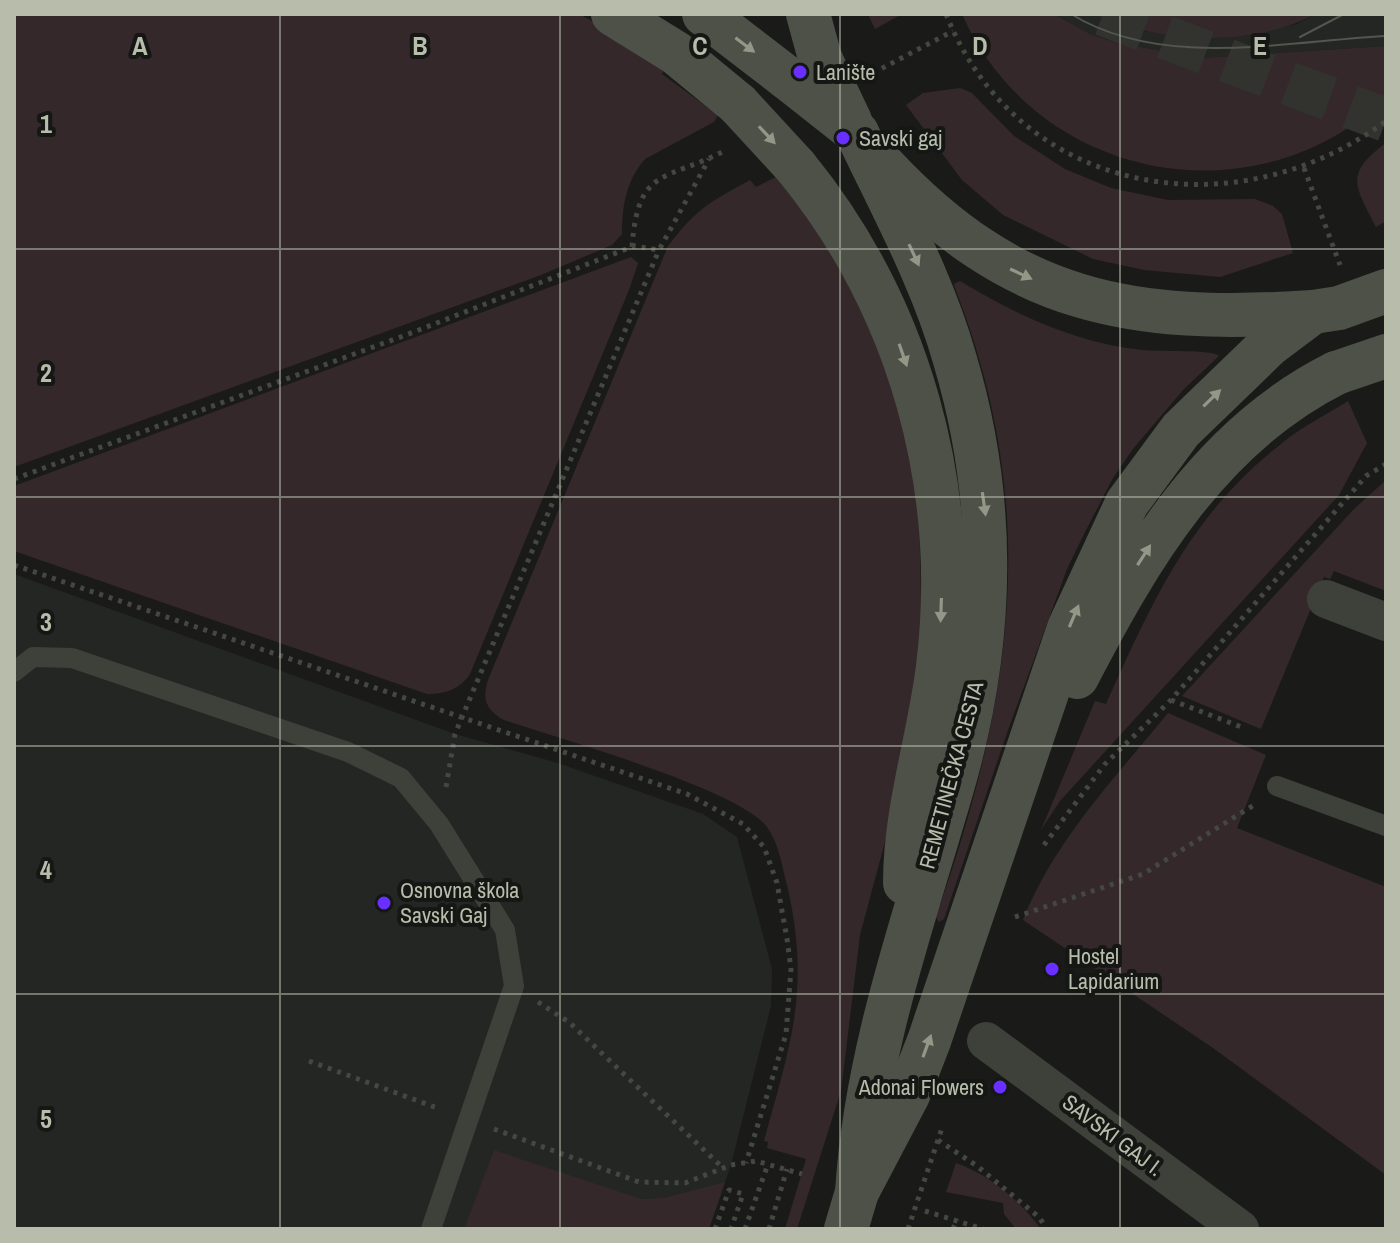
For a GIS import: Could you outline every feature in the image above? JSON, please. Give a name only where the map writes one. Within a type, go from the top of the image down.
[{"type":"main road","points":[[613,14],[676,53],[738,104],[796,167],[843,230],[876,286],[925,422],[938,493],[943,548],[938,663],[910,821],[906,934]]},
{"type":"main road","points":[[704,14],[803,67],[912,196],[956,235],[1012,270],[1066,294],[1145,312],[1252,316],[1339,308],[1386,291]]},
{"type":"main road","points":[[803,67],[808,14]]},
{"type":"main road","name":"REMETINEČKA CESTA","points":[[852,1211],[869,1085],[906,934],[953,786],[974,699],[983,647],[987,520],[974,433],[955,359],[929,288],[857,133]]},
{"type":"main road","name":"REMETINEČKA CESTA","points":[[852,1211],[908,1095],[1069,628],[1127,503],[1189,421],[1269,345],[1313,312]]},
{"type":"main road","points":[[1002,821],[1126,583],[1159,531],[1204,476],[1244,436],[1297,394],[1336,373],[1386,356]]},
{"type":"street","points":[[1326,599],[1386,622]]},
{"type":"street","name":"SAVSKI GAJ I.","points":[[986,1041],[1240,1229]]},
{"type":"lane","points":[[14,672],[33,657],[72,658],[348,752],[401,778],[439,824],[505,930],[514,986],[431,1229]]},
{"type":"lane","points":[[1277,786],[1386,826]]},
{"type":"path","points":[[946,14],[981,76],[1026,123],[1056,146],[1085,161],[1143,181],[1195,185],[1259,180],[1304,168],[1386,121]]},
{"type":"path","points":[[439,824],[455,734],[659,250],[709,159],[674,171],[647,188],[634,213],[632,247]]},
{"type":"path","points":[[14,479],[632,247],[659,250]]},
{"type":"path","points":[[1044,845],[1105,764],[1171,700],[1366,476],[1386,464]]},
{"type":"path","points":[[14,565],[461,720],[687,794],[743,824],[764,847],[777,883],[791,969],[786,1034],[746,1163]]},
{"type":"path","points":[[1171,700],[1244,728]]},
{"type":"path","points":[[1008,919],[1143,874],[1244,814],[1277,786]]},
{"type":"path","points":[[514,986],[570,1023],[723,1168]]},
{"type":"path","points":[[309,1061],[639,1182],[685,1183],[723,1168],[746,1163],[768,1164],[802,1174]]},
{"type":"path","points":[[908,1229],[938,1140],[977,1166],[1040,1218],[1046,1229]]},
{"type":"path","points":[[745,1229],[768,1164]]},
{"type":"path","points":[[769,1229],[787,1169]]},
{"type":"path","points":[[715,1229],[729,1190],[743,1194],[731,1229]]},
{"type":"path","points":[[925,1211],[983,1229]]},
{"type":"path","points":[[953,1229],[957,1219]]},
{"type":"shaded area","points":[[14,14],[579,14],[668,62],[662,74],[718,115],[714,122],[645,159],[633,176],[626,194],[622,234],[612,245],[541,275],[14,467]]},
{"type":"shaded area","points":[[868,14],[902,14],[875,29]]},
{"type":"shaded area","points":[[962,14],[1054,14],[1092,35],[1118,43],[1201,58],[1386,46],[1386,98],[1333,137],[1274,161],[1213,170],[1152,166],[1094,147],[1041,115],[996,71]]},
{"type":"shaded area","points":[[1054,14],[1092,14],[1127,29],[1187,37],[1244,36],[1297,24],[1316,14],[1386,14],[1386,46],[1201,58],[1118,43],[1092,35]]},
{"type":"shaded area","points":[[1092,14],[1316,14],[1262,33],[1204,38],[1146,31]]},
{"type":"shaded area","points":[[960,88],[972,93],[1014,136],[1065,169],[1111,188],[1168,200],[1255,199],[1273,206],[1282,214],[1293,253],[1220,277],[1144,270],[1093,259],[1003,215],[962,180],[906,105],[923,93]]},
{"type":"shaded area","points":[[1386,143],[1386,221],[1376,227],[1357,181],[1364,163]]},
{"type":"shaded area","points":[[778,176],[867,301],[918,466],[922,643],[894,808],[860,935],[841,1091],[797,1229],[785,1229],[806,1159],[767,1148],[768,1142],[764,1141],[789,1044],[797,986],[794,922],[782,863],[767,827],[750,812],[685,781],[504,720],[489,708],[485,693],[668,246],[696,214],[714,201],[750,180],[756,187]]},
{"type":"shaded area","points":[[631,257],[638,263],[629,290],[470,674],[452,690],[427,694],[14,551],[14,486]]},
{"type":"shaded area","points":[[960,281],[1047,326],[1094,341],[1142,350],[1219,356],[1183,390],[1133,449],[1113,478],[1085,532],[1067,569],[944,919],[939,922],[936,917],[984,757],[999,680],[1007,604],[1008,527],[1000,449],[982,370],[954,284]]},
{"type":"shaded area","points":[[1348,401],[1367,443],[1339,495],[1060,801],[1041,830],[1095,701],[1106,704],[1158,596],[1198,531],[1249,471],[1297,432]]},
{"type":"shaded area","points":[[1386,480],[1386,591],[1334,571],[1330,579],[1324,577],[1261,729],[1182,696],[1354,509]]},
{"type":"shaded area","name":"Osnovna škola Savski Gaj","points":[[14,574],[455,734],[558,763],[703,814],[737,837],[772,969],[771,1006],[731,1165],[709,1229],[14,1229]]},
{"type":"shaded area","points":[[1168,713],[1266,755],[1237,828],[1386,887],[1386,1175],[1213,1048],[1023,920],[1051,863],[1087,811]]},
{"type":"shaded area","points":[[494,1150],[641,1199],[664,1198],[725,1182],[709,1229],[464,1229]]},
{"type":"shaded area","points":[[956,1163],[980,1174],[1003,1190],[1041,1229],[1016,1229],[1004,1214],[1003,1203],[946,1192]]},
{"type":"tunnel","points":[[1103,14],[1386,120]]},
{"type":"tram line","points":[[1071,14],[1107,31],[1145,42],[1184,47],[1266,46],[1386,36]]},
{"type":"tram line","points":[[1300,37],[1344,14]]},
{"type":"place","name":"Lanište","points":[[800,72]]},
{"type":"place","name":"Savski gaj","points":[[843,138]]},
{"type":"place","name":"Osnovna škola Savski Gaj","points":[[384,903]]},
{"type":"place","name":"Hostel Lapidarium","points":[[1052,969]]},
{"type":"place","name":"Adonai Flowers","points":[[1000,1087]]}]
